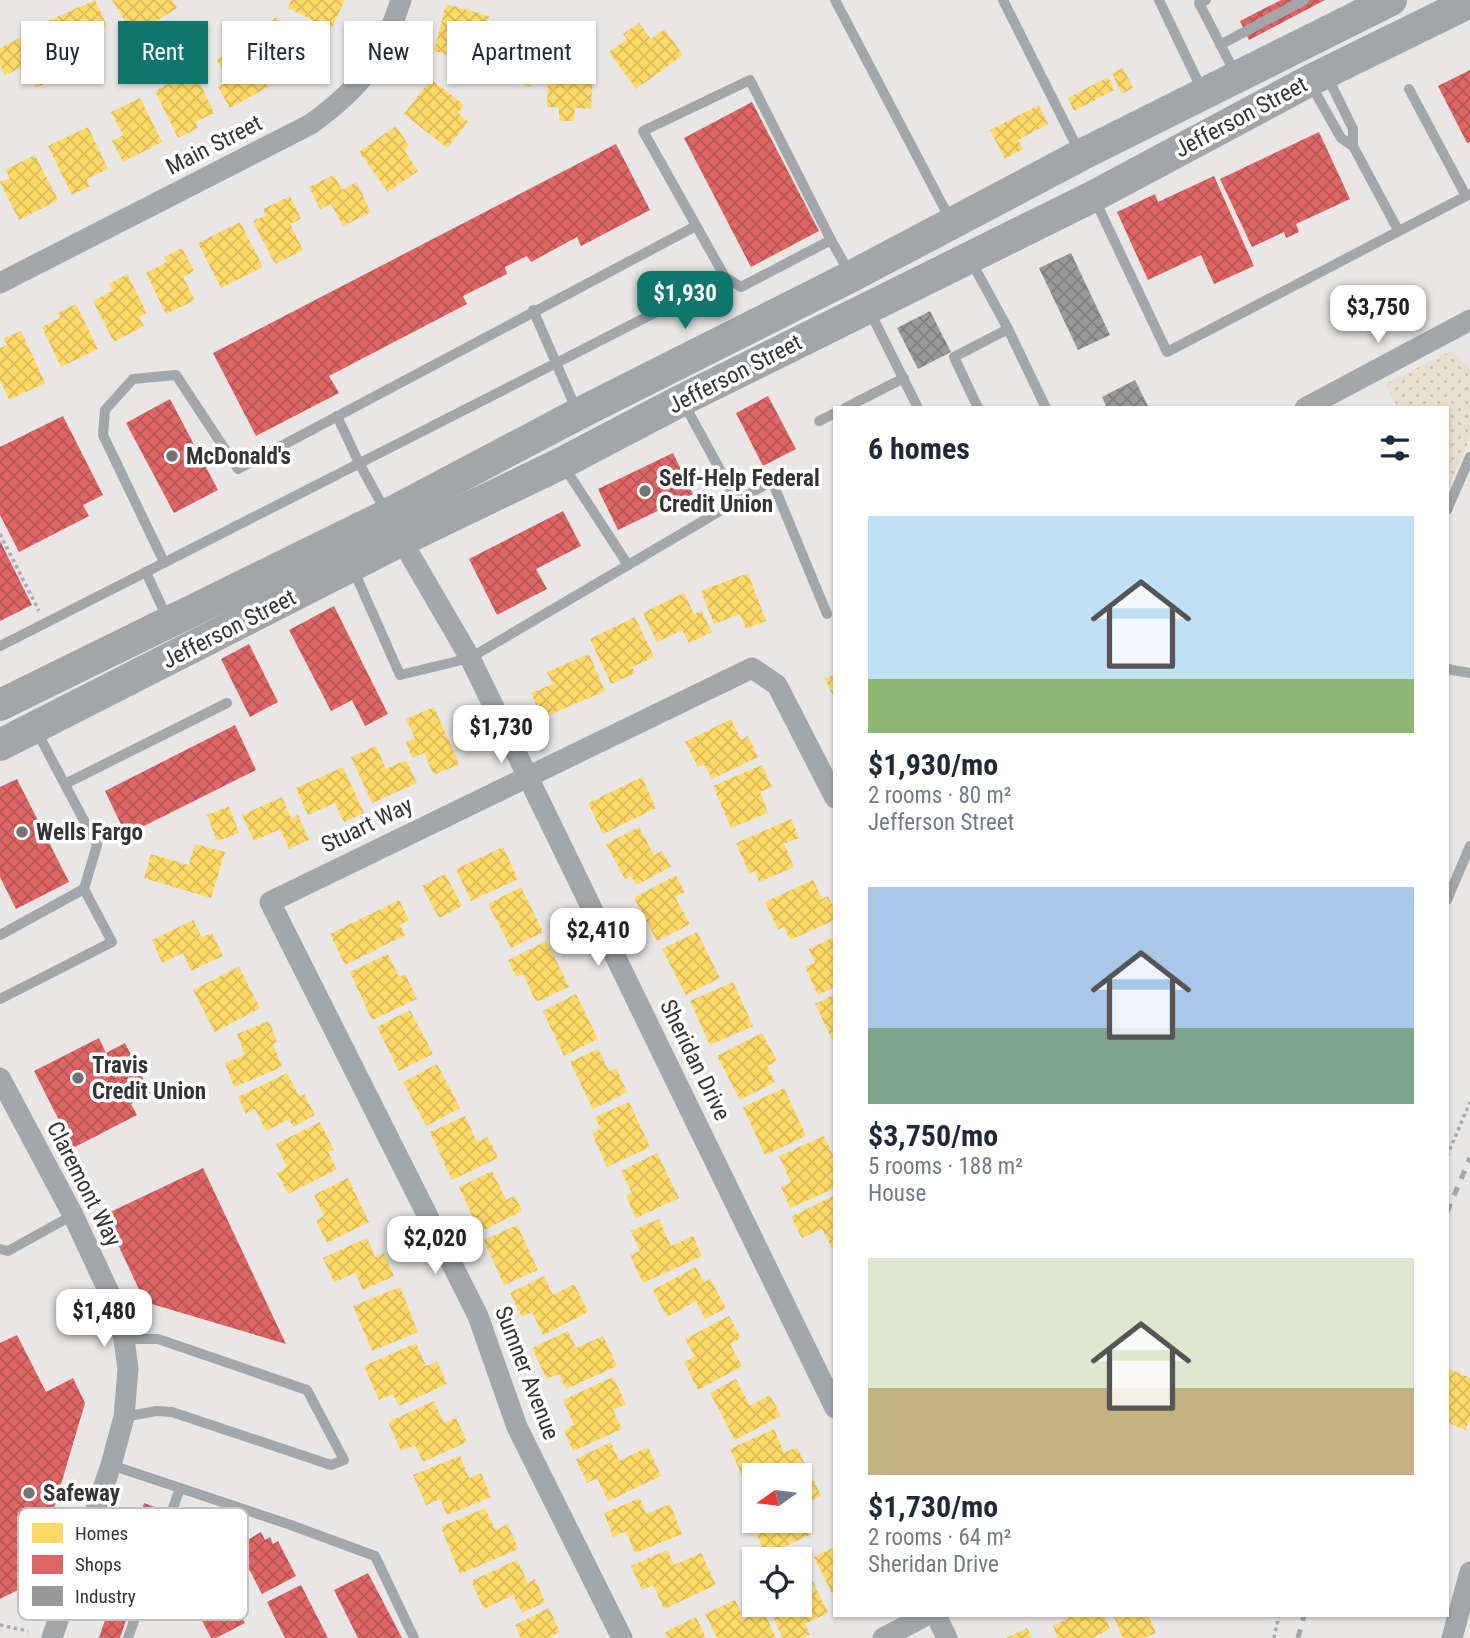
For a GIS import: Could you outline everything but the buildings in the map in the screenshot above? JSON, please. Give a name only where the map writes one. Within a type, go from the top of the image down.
[{"type":"main road","name":"Jefferson Street","points":[[0,745],[352,565],[395,527],[578,414],[852,276],[1081,155],[1237,78],[1358,11],[1391,0]]},
{"type":"main road","name":"Jefferson Street","points":[[0,705],[169,623],[395,527],[562,463],[682,400],[1094,196],[1317,76],[1470,2]]},
{"type":"street","name":"Main Street","points":[[0,283],[311,124],[342,102],[370,71],[388,38],[401,0]]},
{"type":"street","points":[[1309,406],[1470,320]]},
{"type":"street","name":"Sheridan Drive","points":[[395,527],[470,658],[833,1404]]},
{"type":"street","name":"Stuart Way","points":[[270,902],[752,668],[777,685],[833,794]]},
{"type":"street","name":"Sumner Avenue","points":[[270,902],[478,1316],[517,1427],[622,1638]]},
{"type":"street","name":"Claremont Way","points":[[0,1078],[73,1215],[114,1303],[124,1339],[128,1368],[124,1417],[96,1508]]},
{"type":"street","points":[[1452,1638],[1470,1572]]},
{"type":"street","points":[[883,1638],[923,1617]]},
{"type":"street","points":[[937,1617],[947,1638]]},
{"type":"street","name":"Claremont Way","points":[[52,1638],[58,1620]]},
{"type":"lane","points":[[835,0],[952,223]]},
{"type":"lane","points":[[1003,0],[1081,155]]},
{"type":"lane","points":[[1159,0],[1205,94]]},
{"type":"lane","points":[[1206,0],[1199,3],[1237,78]]},
{"type":"lane","points":[[1220,45],[1304,0]]},
{"type":"lane","points":[[1317,76],[1341,138],[1353,146],[1398,230]]},
{"type":"lane","points":[[1317,76],[1353,129],[1353,146]]},
{"type":"lane","points":[[831,240],[741,287],[725,277],[643,131],[750,80],[852,276]]},
{"type":"lane","points":[[1094,196],[1167,352],[1468,195],[1409,89]]},
{"type":"lane","points":[[164,562],[103,435],[105,410],[133,379],[176,375],[237,469],[696,226]]},
{"type":"lane","points":[[969,257],[1045,406]]},
{"type":"lane","points":[[0,646],[725,277]]},
{"type":"lane","points":[[868,307],[918,406]]},
{"type":"lane","points":[[533,310],[578,414]]},
{"type":"lane","points":[[977,406],[954,357],[1008,329]]},
{"type":"lane","points":[[849,406],[904,379]]},
{"type":"lane","points":[[682,400],[737,501]]},
{"type":"lane","points":[[819,421],[833,414]]},
{"type":"lane","points":[[337,416],[359,463],[395,527]]},
{"type":"lane","points":[[1449,505],[1470,457]]},
{"type":"lane","points":[[562,463],[628,565]]},
{"type":"lane","points":[[352,565],[400,675],[470,658],[772,481],[827,614]]},
{"type":"lane","points":[[146,572],[169,623]]},
{"type":"lane","points":[[1449,668],[1470,673]]},
{"type":"lane","points":[[65,785],[228,703]]},
{"type":"lane","points":[[0,999],[113,942],[84,889],[97,845],[34,728]]},
{"type":"lane","points":[[1449,895],[1470,846]]},
{"type":"lane","points":[[0,934],[84,889]]},
{"type":"lane","points":[[0,1249],[8,1251],[73,1215]]},
{"type":"lane","points":[[124,1339],[158,1339],[307,1390],[344,1460],[331,1465],[172,1412],[156,1411],[124,1417]]},
{"type":"lane","points":[[111,1465],[237,1508]]},
{"type":"lane","points":[[173,1508],[180,1488]]},
{"type":"lane","points":[[248,1512],[375,1556],[414,1638]]},
{"type":"lane","points":[[128,1638],[134,1620]]},
{"type":"path","points":[[0,534],[45,623]]},
{"type":"path","points":[[1449,1151],[1470,1102]]},
{"type":"path","points":[[1274,1638],[1279,1617]]},
{"type":"path","points":[[0,1625],[28,1631]]},
{"type":"shaded area","points":[[1451,351],[1470,368],[1470,437],[1449,488],[1449,406],[1396,406],[1385,384]]},
{"type":"railway","points":[[1449,1207],[1470,1158]]},
{"type":"railway","points":[[1298,1638],[1303,1617]]},
{"type":"place","name":"McDonald's","points":[[172,456]]},
{"type":"place","name":"Self-Help Federal Credit Union","points":[[645,491]]},
{"type":"place","name":"Wells Fargo","points":[[22,832]]},
{"type":"place","name":"Travis Credit Union","points":[[78,1078]]},
{"type":"place","name":"Safeway","points":[[29,1493]]}]
